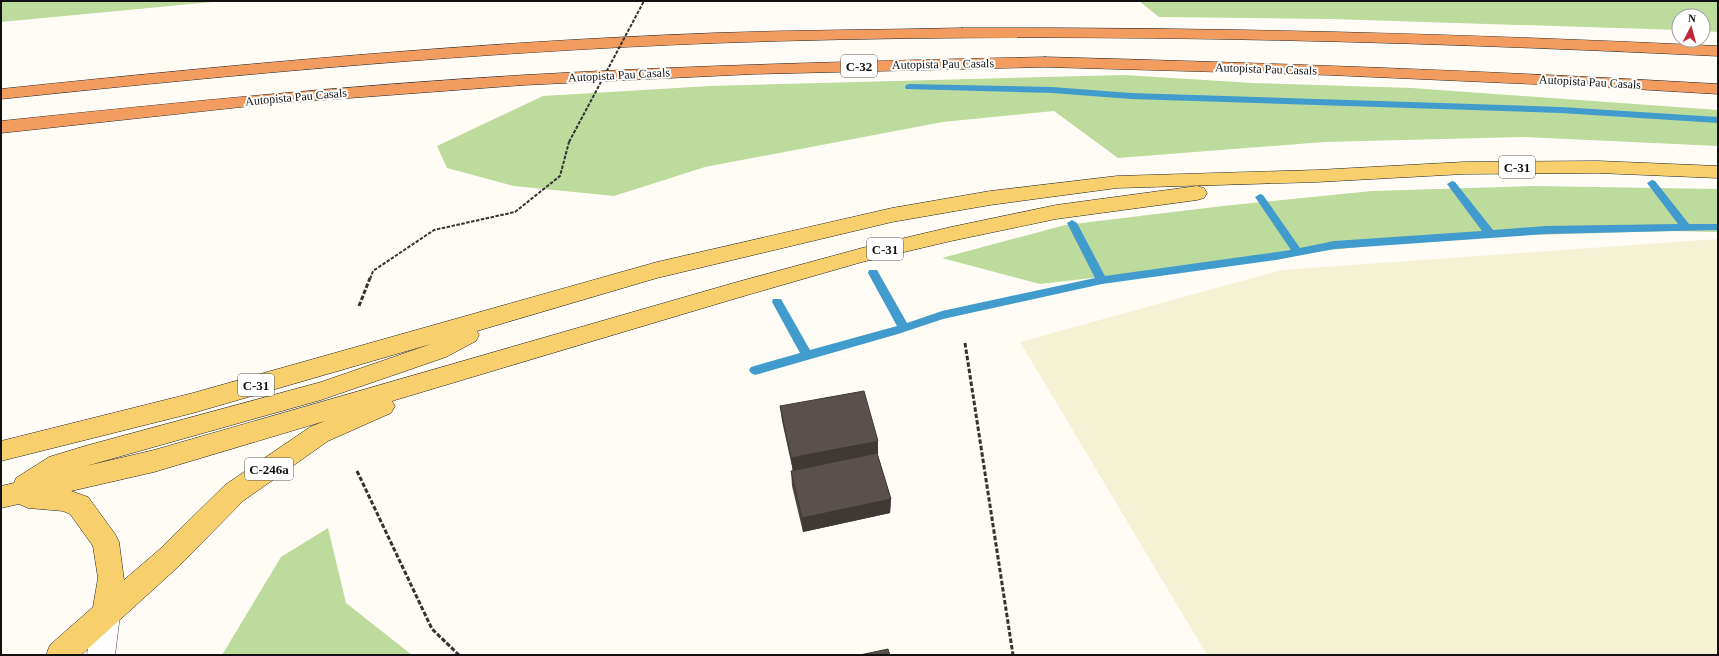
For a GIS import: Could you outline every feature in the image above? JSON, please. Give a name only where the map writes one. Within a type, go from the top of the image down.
[{"type":"highway","name":"C-32","points":[[1,94],[279,66],[509,49],[719,38],[991,32],[1218,33],[1412,37],[1718,52]]},
{"type":"highway","name":"Autopista Pau Casals","points":[[1,127],[269,99],[524,80],[754,69],[1030,62],[1329,70],[1600,82],[1718,89]]},
{"type":"main road","name":"C-31","points":[[1,451],[193,403],[657,270],[773,241],[892,215],[990,198],[1117,182],[1317,176],[1464,168],[1598,167],[1718,172]]},
{"type":"main road","name":"C-31","points":[[3,496],[154,461],[862,255],[951,234],[1056,212],[1317,176]]},
{"type":"main road","points":[[3,496],[58,465],[85,456],[321,391],[438,351],[510,313]]},
{"type":"main road","name":"C-246a","points":[[106,615],[169,558],[234,493],[319,434],[463,371]]},
{"type":"main road","points":[[3,496],[63,500],[79,505],[106,542],[111,578],[106,615],[60,655]]},
{"type":"street","points":[[101,655],[106,615]]},
{"type":"path","points":[[359,306],[373,271],[434,230],[515,212],[560,176],[569,142],[644,1]]},
{"type":"path","points":[[964,344],[1013,655]]},
{"type":"path","points":[[357,471],[432,629],[459,655]]},
{"type":"shaded area","points":[[1718,239],[1718,655],[1207,655],[1020,342],[1281,270]]},
{"type":"green space","points":[[1,1],[342,1],[212,2],[1,22]]},
{"type":"green space","points":[[1139,1],[1718,1],[1718,32],[1711,32],[1711,8],[1671,8],[1671,30],[1331,19],[1159,17]]},
{"type":"green space","points":[[1124,75],[1253,83],[1412,88],[1718,110],[1718,146],[1522,137],[1324,142],[1118,158],[1054,111],[943,122],[705,167],[614,196],[514,186],[447,168],[437,146],[543,96],[710,86]]},
{"type":"green space","points":[[1533,186],[1718,189],[1718,232],[1670,231],[1435,238],[1040,284],[942,258],[1065,225],[1223,206],[1372,191]]},
{"type":"green space","points":[[328,528],[346,603],[412,655],[222,655],[281,557]]},
{"type":"building","points":[[864,391],[878,441],[791,458],[780,406]]},
{"type":"building","points":[[877,453],[891,499],[802,518],[791,471]]},
{"type":"building","points":[[888,649],[890,655],[860,655]]},
{"type":"waterway","points":[[909,87],[1052,90],[1131,96],[1561,110],[1718,120]]},
{"type":"waterway","points":[[1652,183],[1686,227]]},
{"type":"waterway","points":[[1452,184],[1490,234]]},
{"type":"waterway","points":[[1260,197],[1298,252]]},
{"type":"waterway","points":[[1072,223],[1102,280]]},
{"type":"waterway","points":[[1490,234],[1546,230],[1718,227]]},
{"type":"waterway","points":[[1298,252],[1334,245],[1490,234]]},
{"type":"waterway","points":[[1102,280],[1298,252]]},
{"type":"waterway","points":[[873,273],[904,328]]},
{"type":"waterway","points":[[904,328],[942,315],[1102,280]]},
{"type":"waterway","points":[[777,302],[807,355]]},
{"type":"waterway","points":[[755,370],[904,328]]}]
